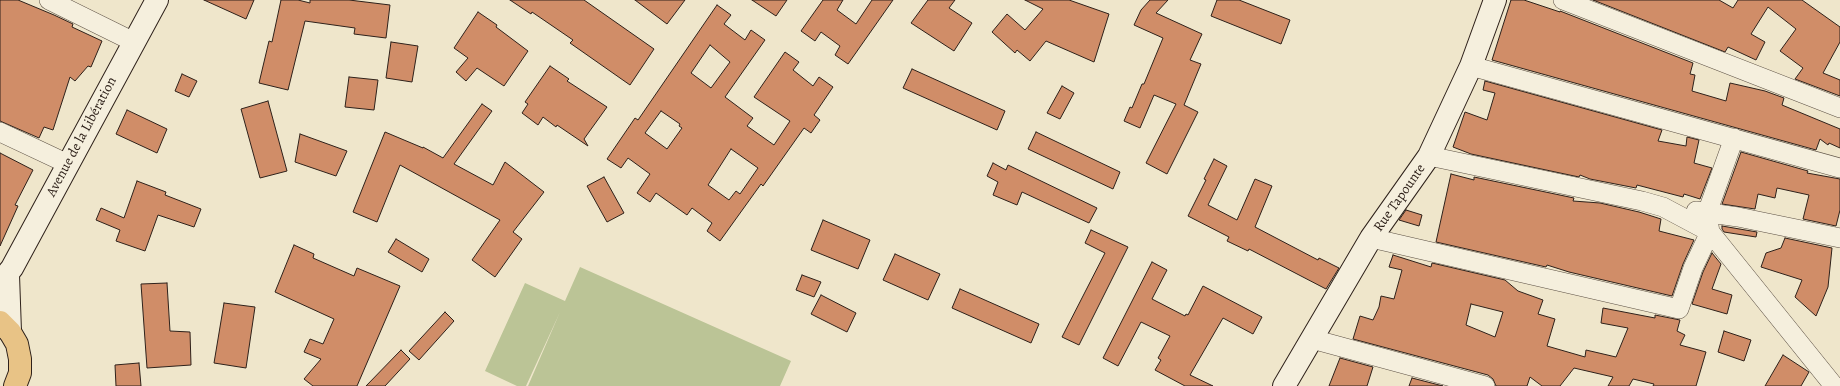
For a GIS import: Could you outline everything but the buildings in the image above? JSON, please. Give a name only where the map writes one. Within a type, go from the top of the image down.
[{"type":"highway","points":[[5,327],[17,344],[20,359],[20,373],[15,386]]},
{"type":"street","points":[[49,0],[134,42]]},
{"type":"street","name":"Avenue de la Libération","points":[[4,279],[157,0]]},
{"type":"street","name":"Rue Tapounte","points":[[1284,386],[1371,238],[1429,156],[1471,66],[1495,0]]},
{"type":"street","points":[[1563,0],[1840,108]]},
{"type":"street","points":[[1471,66],[1840,168]]},
{"type":"street","points":[[0,132],[68,164]]},
{"type":"street","points":[[1371,238],[1679,309],[1693,268],[1710,232],[1707,213],[1734,138]]},
{"type":"street","points":[[1429,156],[1642,201],[1663,207],[1707,213],[1840,238]]},
{"type":"street","points":[[1663,207],[1710,232],[1834,386]]},
{"type":"street","points":[[4,279],[5,327]]},
{"type":"street","points":[[1312,339],[1485,386]]},
{"type":"green space","points":[[580,267],[791,361],[780,386],[528,386],[560,312],[526,386],[517,386],[485,371],[525,283],[565,301]]}]
